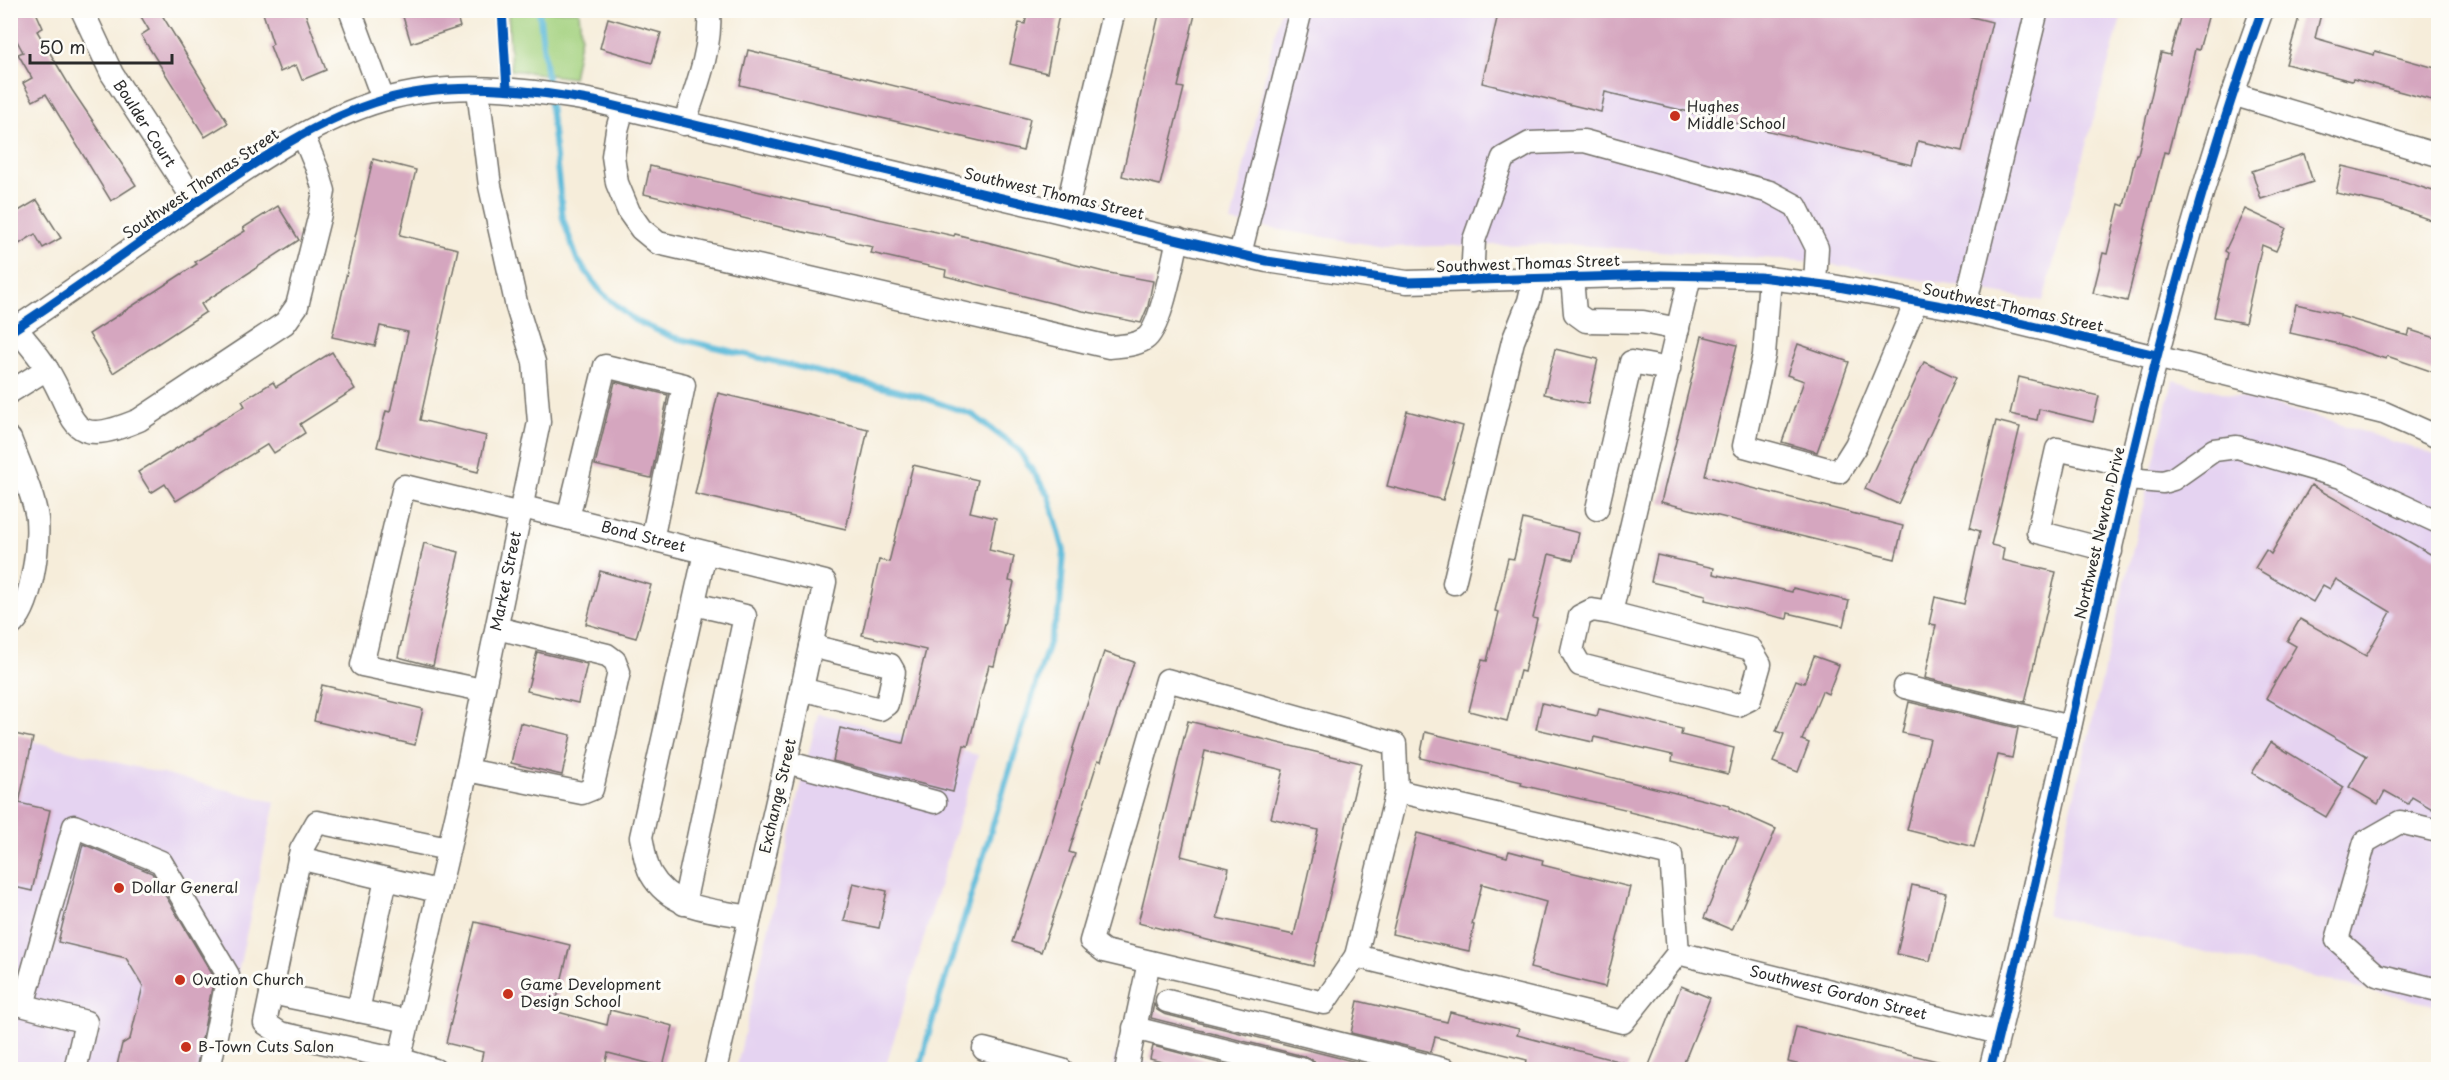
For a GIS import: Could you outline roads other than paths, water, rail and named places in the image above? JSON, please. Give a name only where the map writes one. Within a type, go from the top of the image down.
[{"type":"street","name":"Boulder Court","points":[[82,10],[112,74],[196,203]]},
{"type":"street","points":[[350,10],[384,99]]},
{"type":"street","points":[[684,124],[703,66],[710,21],[709,10]]},
{"type":"street","points":[[1066,212],[1114,10]]},
{"type":"street","points":[[1240,254],[1301,10]]},
{"type":"street","points":[[1964,310],[2037,10]]},
{"type":"street","name":"Northwest Newton Drive","points":[[1990,1070],[2156,356],[2232,94],[2262,10]]},
{"type":"street","name":"Southwest Thomas Street","points":[[12,327],[250,166],[342,115],[384,99],[440,89],[518,89],[563,95],[623,108],[1267,261],[1407,282],[1690,276],[1770,278],[1964,310],[2384,413],[2439,437]]},
{"type":"street","name":"Market Street","points":[[398,1064],[467,770],[539,422],[534,362],[517,307],[490,186],[478,90]]},
{"type":"street","points":[[2232,94],[2439,155]]},
{"type":"street","points":[[623,108],[613,156],[617,183],[629,212],[641,229],[658,243],[767,270],[1109,347],[1131,345],[1146,339],[1157,322],[1178,239]]},
{"type":"street","points":[[12,327],[47,369],[72,422],[86,431],[119,428],[139,420],[285,323],[297,306],[324,191],[303,135]]},
{"type":"street","points":[[1472,281],[1473,240],[1503,158],[1530,142],[1584,141],[1770,192],[1796,206],[1817,248],[1815,284]]},
{"type":"street","points":[[1611,613],[1690,276]]},
{"type":"street","points":[[1572,278],[1575,313],[1586,321],[1642,322],[1678,329]]},
{"type":"street","points":[[1770,278],[1764,355],[1744,446],[1839,472],[1856,445],[1916,302]]},
{"type":"street","points":[[1454,584],[1513,342],[1529,301],[1533,280]]},
{"type":"street","points":[[1597,508],[1631,362],[1669,369]]},
{"type":"street","points":[[568,518],[605,366],[684,385],[652,540]]},
{"type":"street","points":[[10,392],[47,369]]},
{"type":"street","points":[[10,439],[37,518],[34,562],[27,598],[18,620],[10,626]]},
{"type":"street","points":[[2111,551],[2038,532],[2057,450],[2163,482],[2174,479],[2214,450],[2237,447],[2341,477],[2439,522]]},
{"type":"street","name":"Bond Street","points":[[482,690],[362,665],[404,486],[522,511],[568,518],[765,568]]},
{"type":"street","points":[[705,553],[641,837],[650,873],[668,895],[684,904],[750,917]]},
{"type":"street","name":"Exchange Street","points":[[715,1070],[825,582],[765,568]]},
{"type":"street","points":[[684,904],[745,616],[694,603]]},
{"type":"street","points":[[1592,610],[1611,613],[1751,649],[1760,664],[1750,699],[1738,705],[1581,664],[1572,651],[1580,616],[1592,610]]},
{"type":"street","points":[[467,770],[582,793],[592,789],[619,672],[615,661],[607,655],[497,628]]},
{"type":"street","points":[[801,689],[880,709],[887,704],[894,672],[890,665],[811,646]]},
{"type":"street","points":[[1167,680],[1395,744],[1397,791],[1356,956],[1324,1003],[1104,951],[1092,941],[1167,680]]},
{"type":"street","points":[[1905,687],[2070,727]]},
{"type":"street","points":[[786,762],[935,802]]},
{"type":"street","points":[[1356,956],[1623,1022],[1678,953],[1671,855],[1397,791]]},
{"type":"street","points":[[435,1070],[398,1064],[280,1033],[265,1023],[301,850],[317,822],[448,849]]},
{"type":"street","points":[[2439,831],[2400,822],[2365,842],[2337,940],[2377,975],[2439,990]]},
{"type":"street","points":[[75,1070],[86,1022],[17,1004],[74,826],[161,862],[228,975],[209,1070]]},
{"type":"street","points":[[299,858],[437,891]]},
{"type":"street","points":[[358,1011],[386,879]]},
{"type":"street","name":"Southwest Gordon Street","points":[[1678,953],[1999,1033]]},
{"type":"street","points":[[1132,1068],[1134,1028],[1149,962]]},
{"type":"street","points":[[271,993],[408,1021]]},
{"type":"street","points":[[1167,1001],[1446,1070]]},
{"type":"street","points":[[1134,1028],[1304,1070]]},
{"type":"street","points":[[984,1049],[1062,1070]]},
{"type":"waterway","points":[[539,10],[563,219],[577,259],[602,293],[634,320],[672,337],[919,396],[973,415],[1018,449],[1049,496],[1064,551],[1060,607],[929,1032],[920,1070]]},
{"type":"place","name":"Hughes Middle School","points":[[1675,116]]},
{"type":"place","name":"Dollar General","points":[[119,888]]},
{"type":"place","name":"Ovation Church","points":[[180,980]]},
{"type":"place","name":"Game Development Design School","points":[[508,994]]},
{"type":"place","name":"B-Town Cuts Salon","points":[[186,1047]]}]
